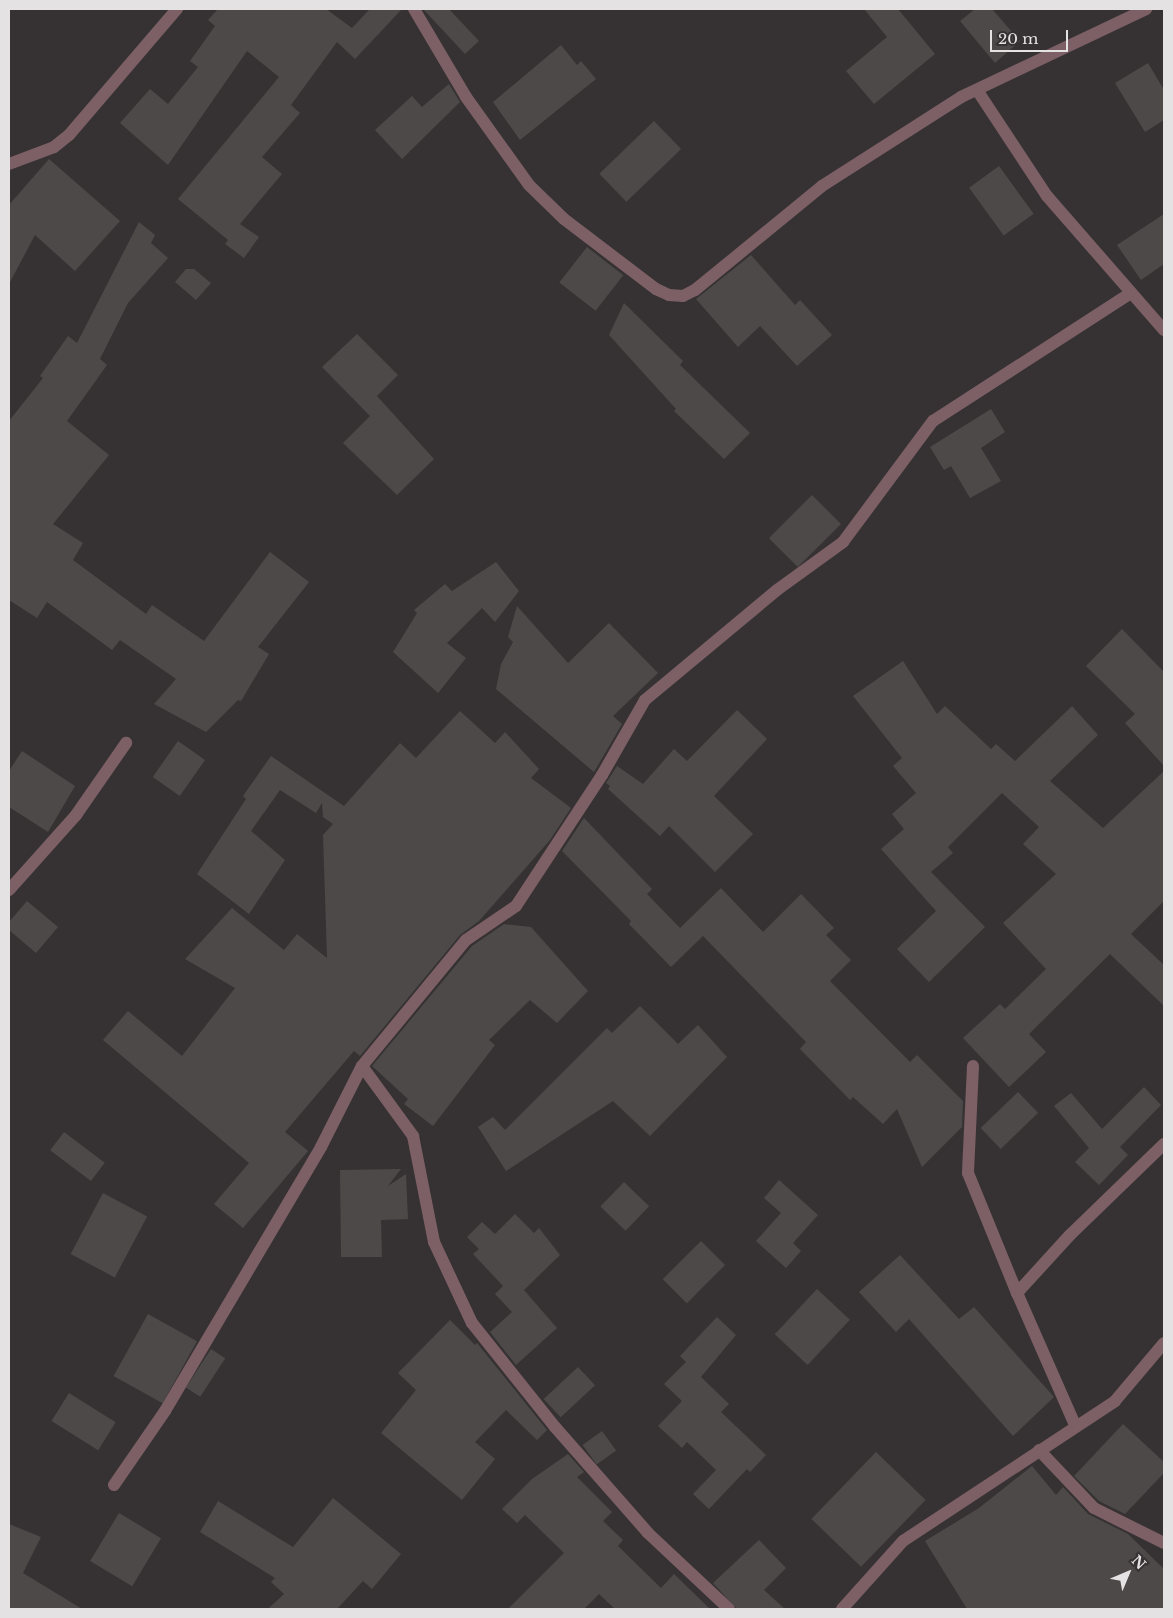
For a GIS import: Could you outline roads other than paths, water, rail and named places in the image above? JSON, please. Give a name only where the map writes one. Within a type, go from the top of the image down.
[{"type":"street","points":[[9,164],[54,147],[69,135],[177,9]]},
{"type":"street","points":[[414,9],[466,97],[530,185],[564,219],[656,289],[669,295],[683,296],[695,290],[822,186],[977,90],[1146,9]]},
{"type":"street","points":[[977,90],[1047,196],[1129,294],[1164,330]]},
{"type":"street","points":[[114,1485],[165,1411],[320,1147],[362,1066],[466,940],[516,906],[602,775],[644,700],[777,590],[843,542],[933,421],[1129,294]]},
{"type":"street","points":[[9,890],[76,815],[126,743]]},
{"type":"street","points":[[362,1066],[413,1136],[434,1242],[472,1323],[555,1427],[648,1533],[729,1609]]},
{"type":"street","points":[[973,1066],[968,1173],[1075,1425]]},
{"type":"street","points":[[1017,1292],[1070,1235],[1164,1144]]},
{"type":"street","points":[[842,1609],[903,1541],[1075,1425],[1115,1401],[1164,1343]]},
{"type":"street","points":[[1039,1450],[1094,1508],[1164,1543]]}]
